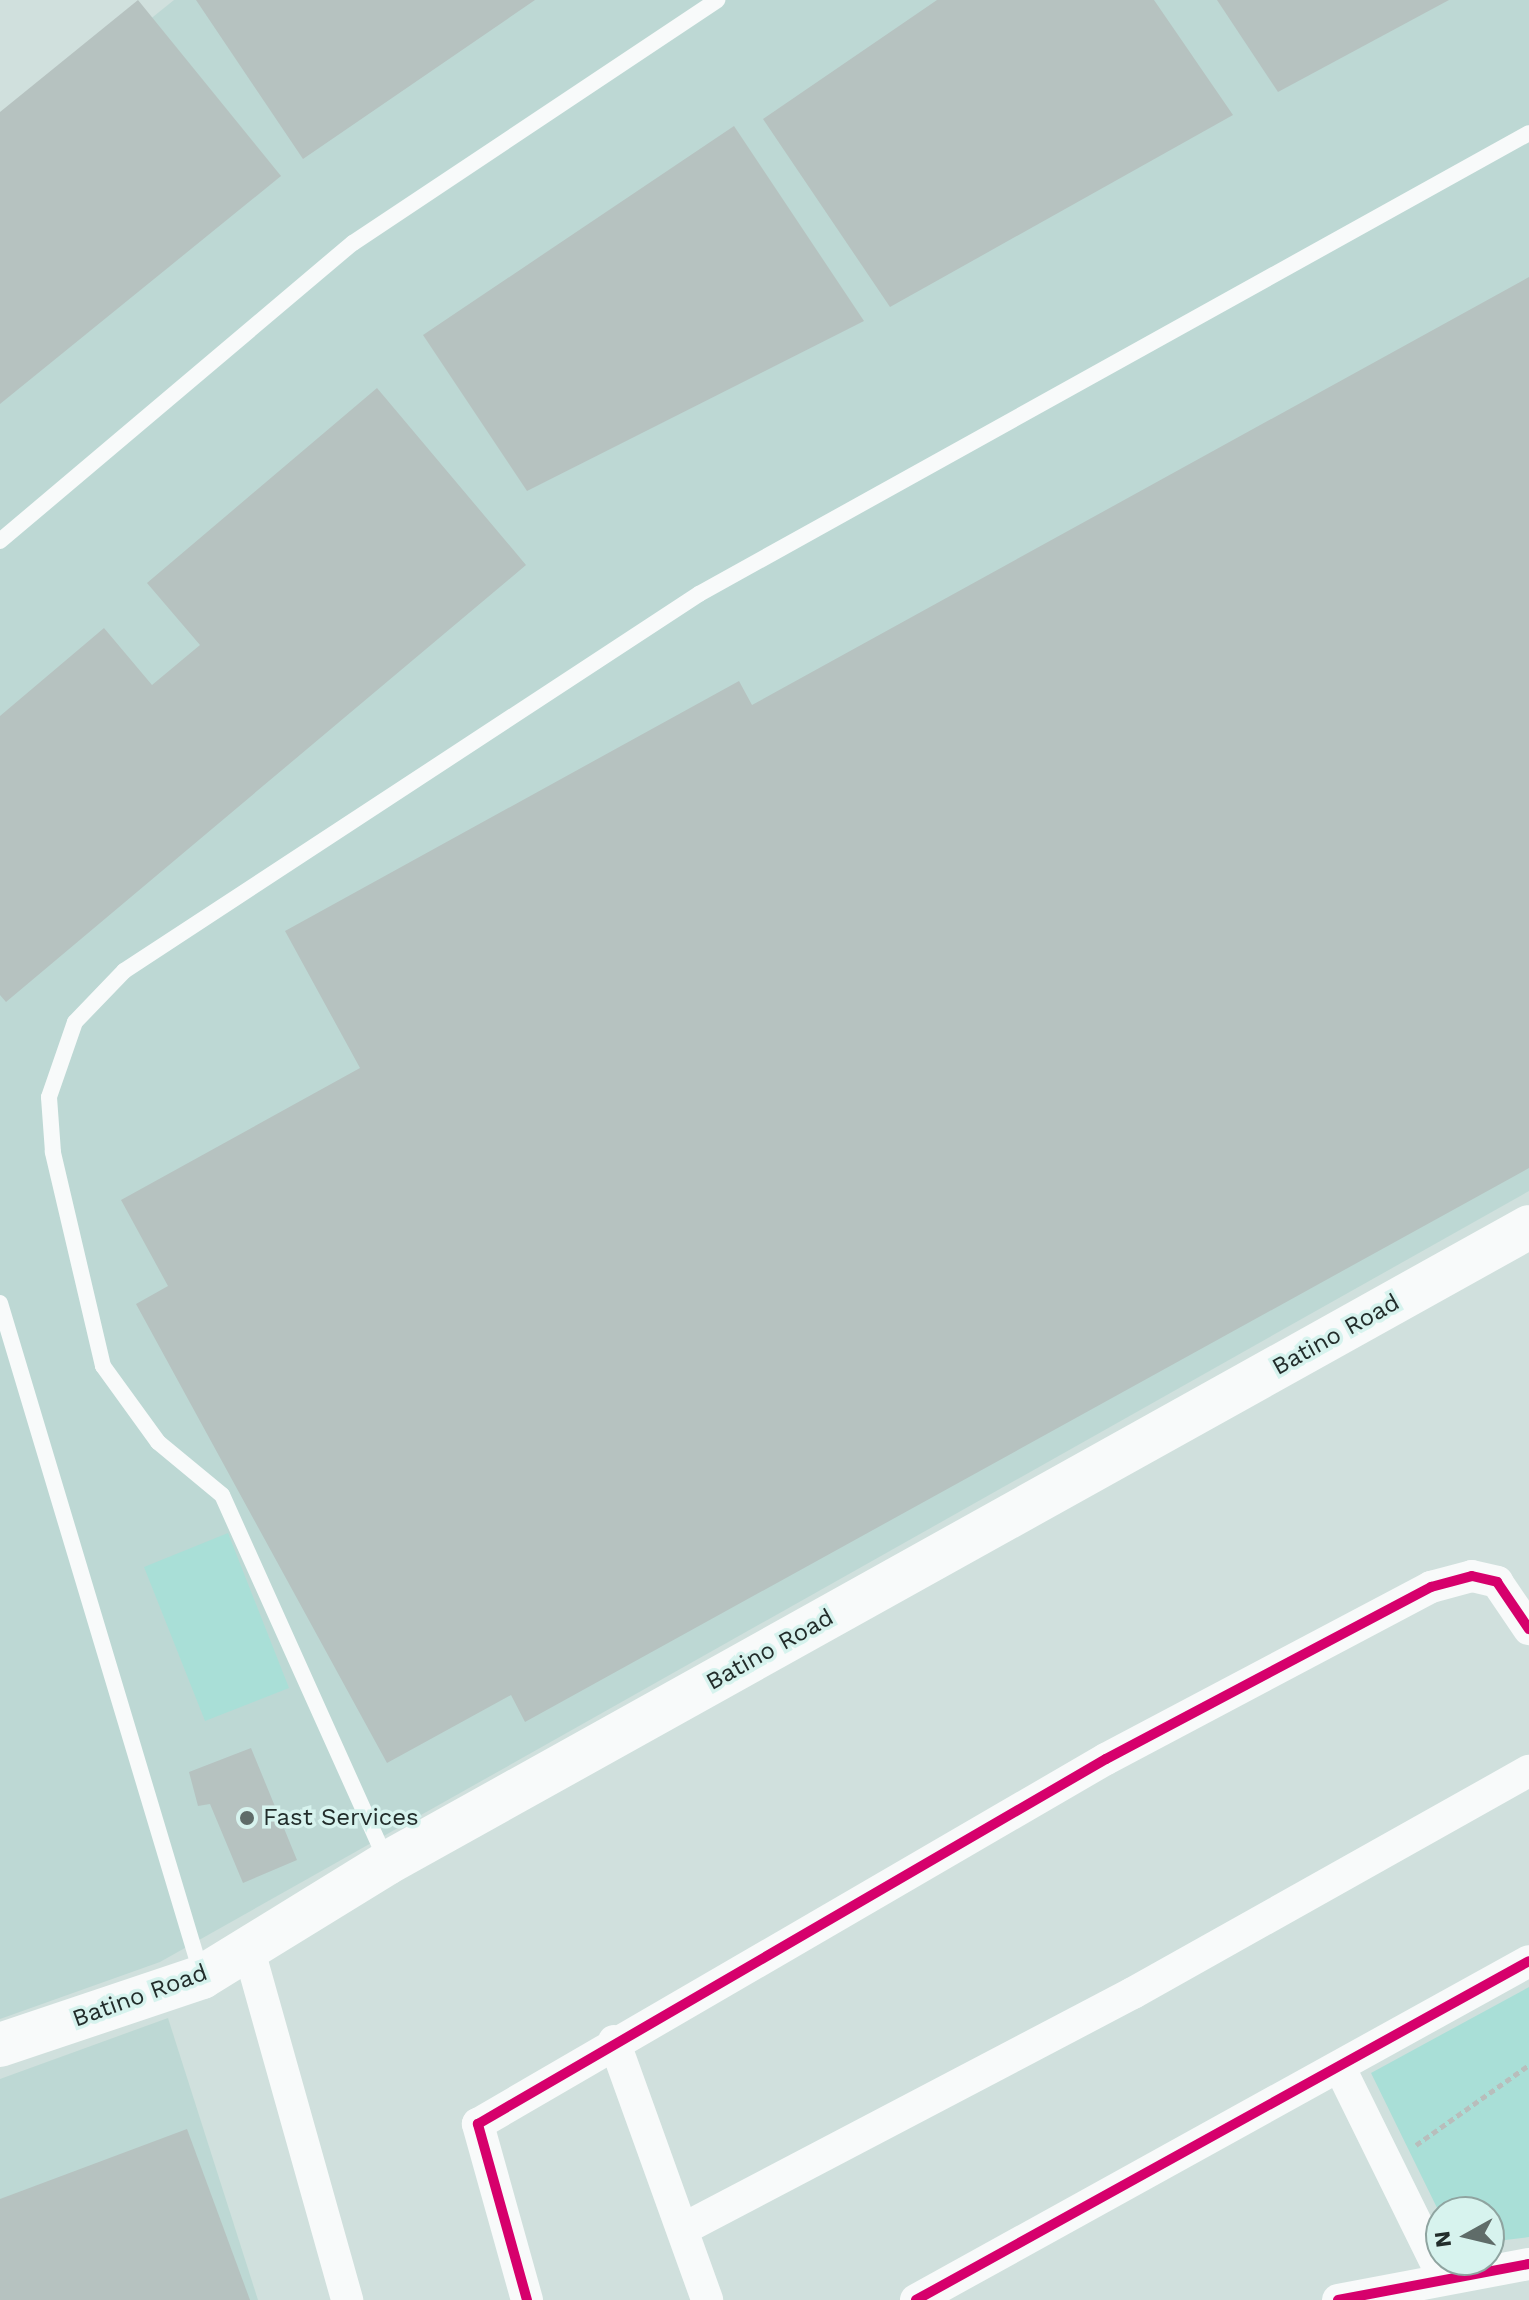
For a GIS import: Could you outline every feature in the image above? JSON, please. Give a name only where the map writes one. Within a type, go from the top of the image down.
[{"type":"main road","name":"Batino Road","points":[[0,2045],[202,1977],[387,1863],[1529,1227]]},
{"type":"street","points":[[527,2300],[478,2124],[614,2041],[1106,1759],[1431,1587],[1472,1576],[1497,1582],[1529,1629]]},
{"type":"street","points":[[685,2228],[1133,1993],[1529,1771]]},
{"type":"street","points":[[248,1947],[347,2300]]},
{"type":"street","points":[[916,2300],[1529,1961]]},
{"type":"street","points":[[614,2041],[685,2228],[707,2300]]},
{"type":"street","points":[[1340,2068],[1425,2240]]},
{"type":"street","points":[[1505,2267],[1529,2264]]},
{"type":"street","points":[[1338,2300],[1438,2276]]},
{"type":"lane","points":[[0,541],[353,243],[717,0]]},
{"type":"lane","points":[[387,1863],[222,1495],[158,1442],[103,1366],[53,1152],[49,1097],[75,1022],[124,971],[699,594],[1529,133]]},
{"type":"lane","points":[[0,1303],[202,1977]]},
{"type":"path","points":[[1389,2167],[1529,2065]]},
{"type":"shaded area","points":[[174,0],[1529,0],[1529,1191],[160,1962],[0,2019],[0,140]]},
{"type":"shaded area","points":[[228,1533],[289,1688],[205,1721],[144,1567]]},
{"type":"shaded area","points":[[1529,1987],[1529,2237],[1505,2240],[1505,2196],[1431,2196],[1371,2073]]},
{"type":"shaded area","points":[[168,2018],[258,2300],[0,2300],[0,2079]]},
{"type":"building","points":[[138,0],[281,176],[0,404],[0,112]]},
{"type":"building","points":[[196,0],[535,0],[303,159]]},
{"type":"building","points":[[937,0],[1154,0],[1233,115],[890,307],[763,119]]},
{"type":"building","points":[[1217,0],[1449,0],[1278,92]]},
{"type":"building","points":[[734,126],[864,321],[527,491],[423,335]]},
{"type":"building","points":[[1529,277],[1529,1168],[525,1722],[511,1695],[387,1763],[136,1304],[168,1286],[121,1200],[360,1068],[285,931],[739,681],[752,705]]},
{"type":"building","points":[[377,388],[526,565],[6,1002],[0,995],[0,716],[104,628],[152,685],[200,645],[147,583]]},
{"type":"building","points":[[251,1748],[297,1860],[243,1883],[210,1804],[198,1806],[189,1772]]},
{"type":"building","points":[[187,2129],[250,2300],[0,2300],[0,2199]]},
{"type":"cycle path","points":[[527,2300],[478,2124],[1106,1759],[1431,1587],[1472,1576],[1497,1582],[1529,1629]]},
{"type":"cycle path","points":[[916,2300],[1529,1961]]},
{"type":"cycle path","points":[[1338,2300],[1529,2264]]},
{"type":"place","name":"Fast Services","points":[[247,1818]]}]
